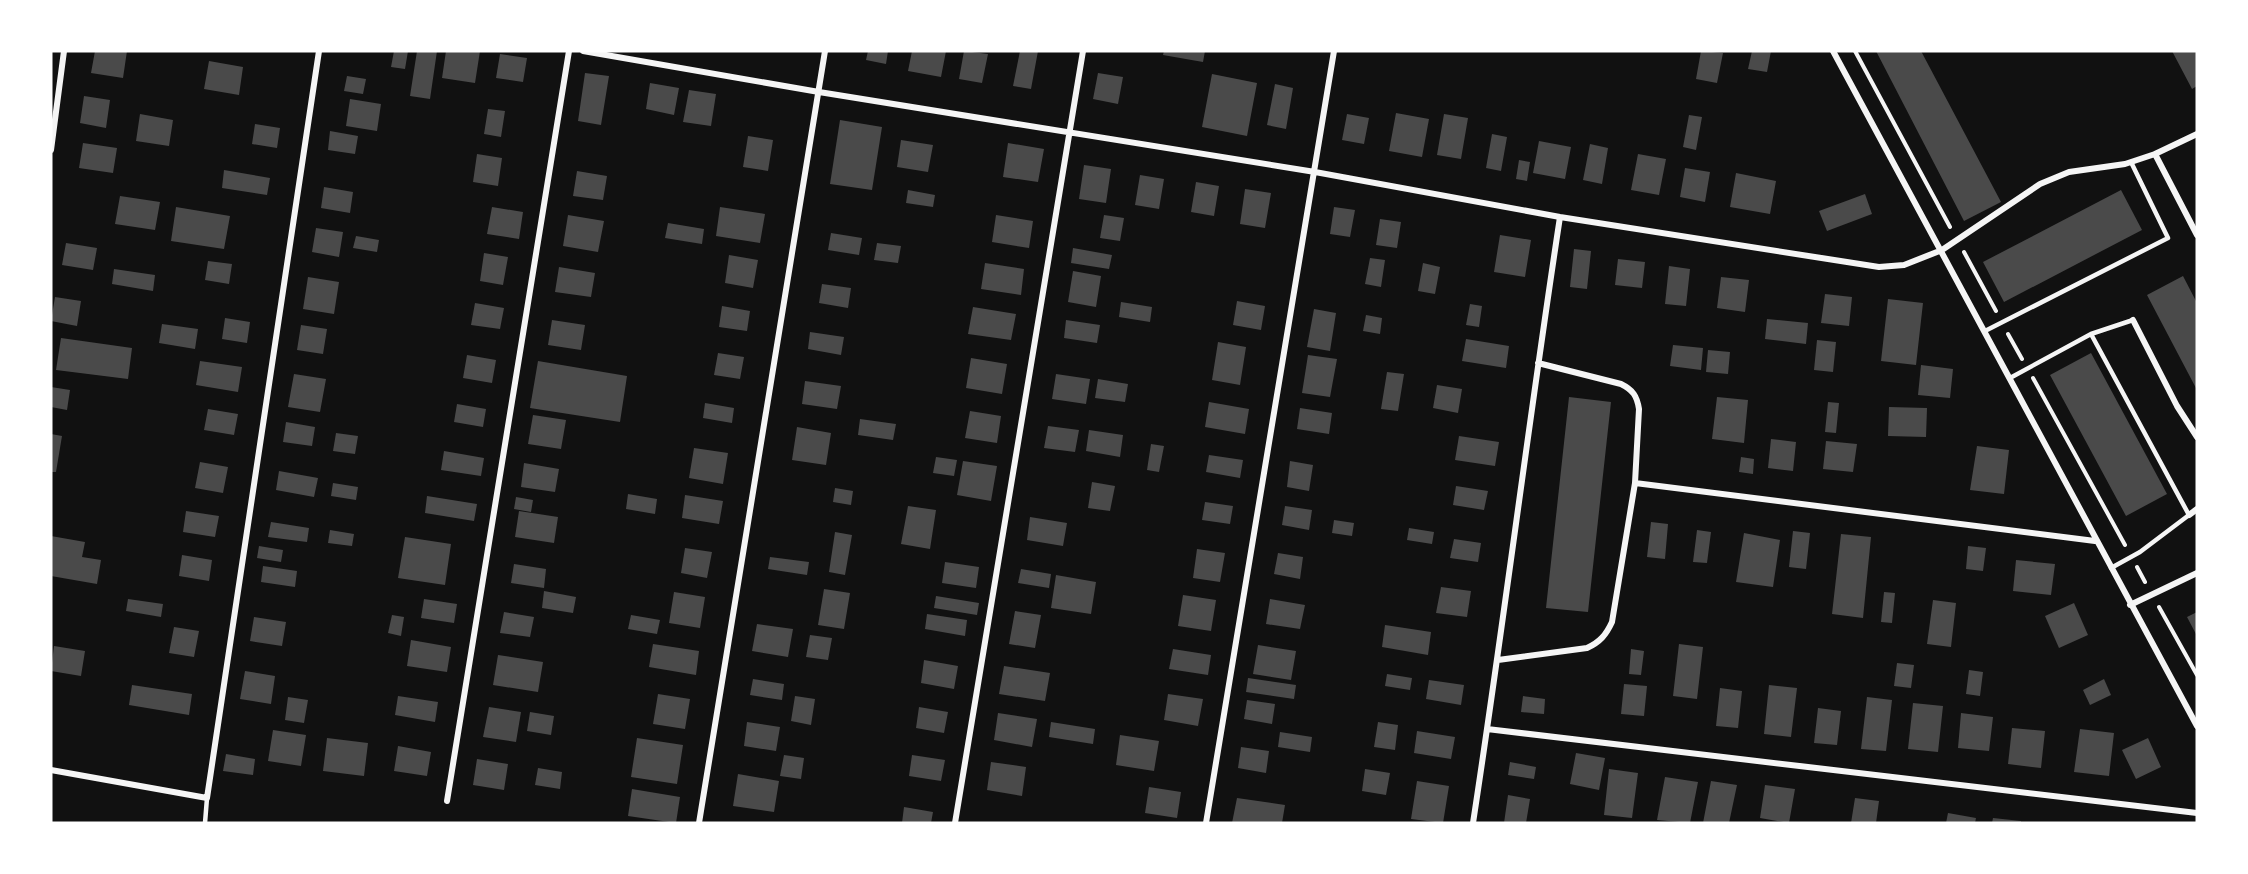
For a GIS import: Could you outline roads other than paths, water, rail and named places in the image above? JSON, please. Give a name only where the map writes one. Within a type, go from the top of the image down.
[{"type":"street","points":[[51,150],[64,51]]},
{"type":"street","points":[[51,770],[207,798],[319,51]]},
{"type":"street","points":[[447,801],[569,51]]},
{"type":"street","points":[[583,51],[819,92],[1315,172],[1560,217],[1879,267],[1904,265],[1942,250],[2040,184],[2069,172],[2131,162],[2155,154],[2197,134]]},
{"type":"street","points":[[699,823],[825,51]]},
{"type":"street","points":[[955,823],[1083,51]]},
{"type":"street","points":[[1206,823],[1334,51]]},
{"type":"street","points":[[1833,51],[2197,726]]},
{"type":"street","points":[[2155,154],[2197,235]]},
{"type":"street","points":[[1473,823],[1560,217]]},
{"type":"street","points":[[2133,320],[2177,406],[2197,437]]},
{"type":"street","points":[[1498,660],[1587,648],[1606,635],[1612,622],[1635,483],[1639,409],[1638,398],[1631,389],[1621,384],[1538,363]]},
{"type":"street","points":[[1635,483],[2096,541]]},
{"type":"street","points":[[2189,515],[2197,509]]},
{"type":"street","points":[[2130,605],[2197,573]]},
{"type":"street","points":[[1487,729],[2197,813]]},
{"type":"lane","points":[[1985,332],[2168,238],[2131,162]]},
{"type":"lane","points":[[2010,378],[2091,334],[2133,320]]},
{"type":"lane","points":[[2091,334],[2189,515],[2140,552],[2110,568]]},
{"type":"lane","points":[[205,823],[207,798]]}]
